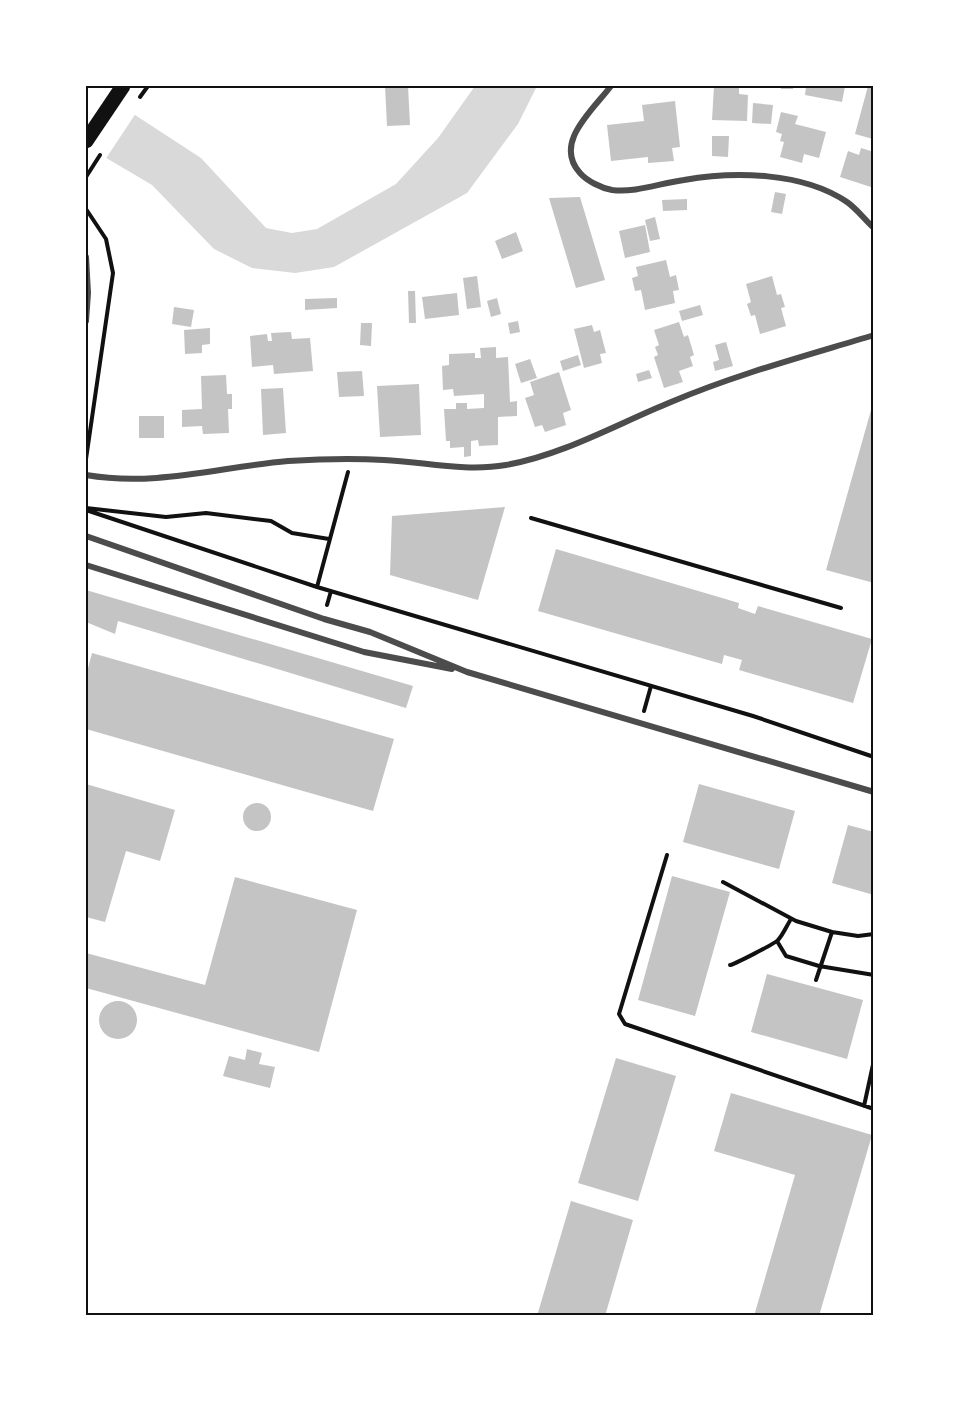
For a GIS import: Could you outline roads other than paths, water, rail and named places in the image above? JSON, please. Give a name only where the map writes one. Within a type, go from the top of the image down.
[{"type":"main road","points":[[86,141],[123,86]]},
{"type":"street","points":[[611,86],[571,139],[569,153],[571,164],[586,180],[612,190],[640,188],[721,175],[769,178],[810,185],[848,202],[873,228]]},
{"type":"street","points":[[86,256],[88,293],[86,321]]},
{"type":"street","points":[[86,476],[136,481],[196,474],[240,465],[303,460],[383,460],[468,468],[504,465],[539,458],[672,401],[754,370],[873,335]]},
{"type":"street","points":[[86,536],[324,619],[370,632],[468,672]]},
{"type":"street","points":[[86,565],[364,652],[468,672],[873,792]]}]
